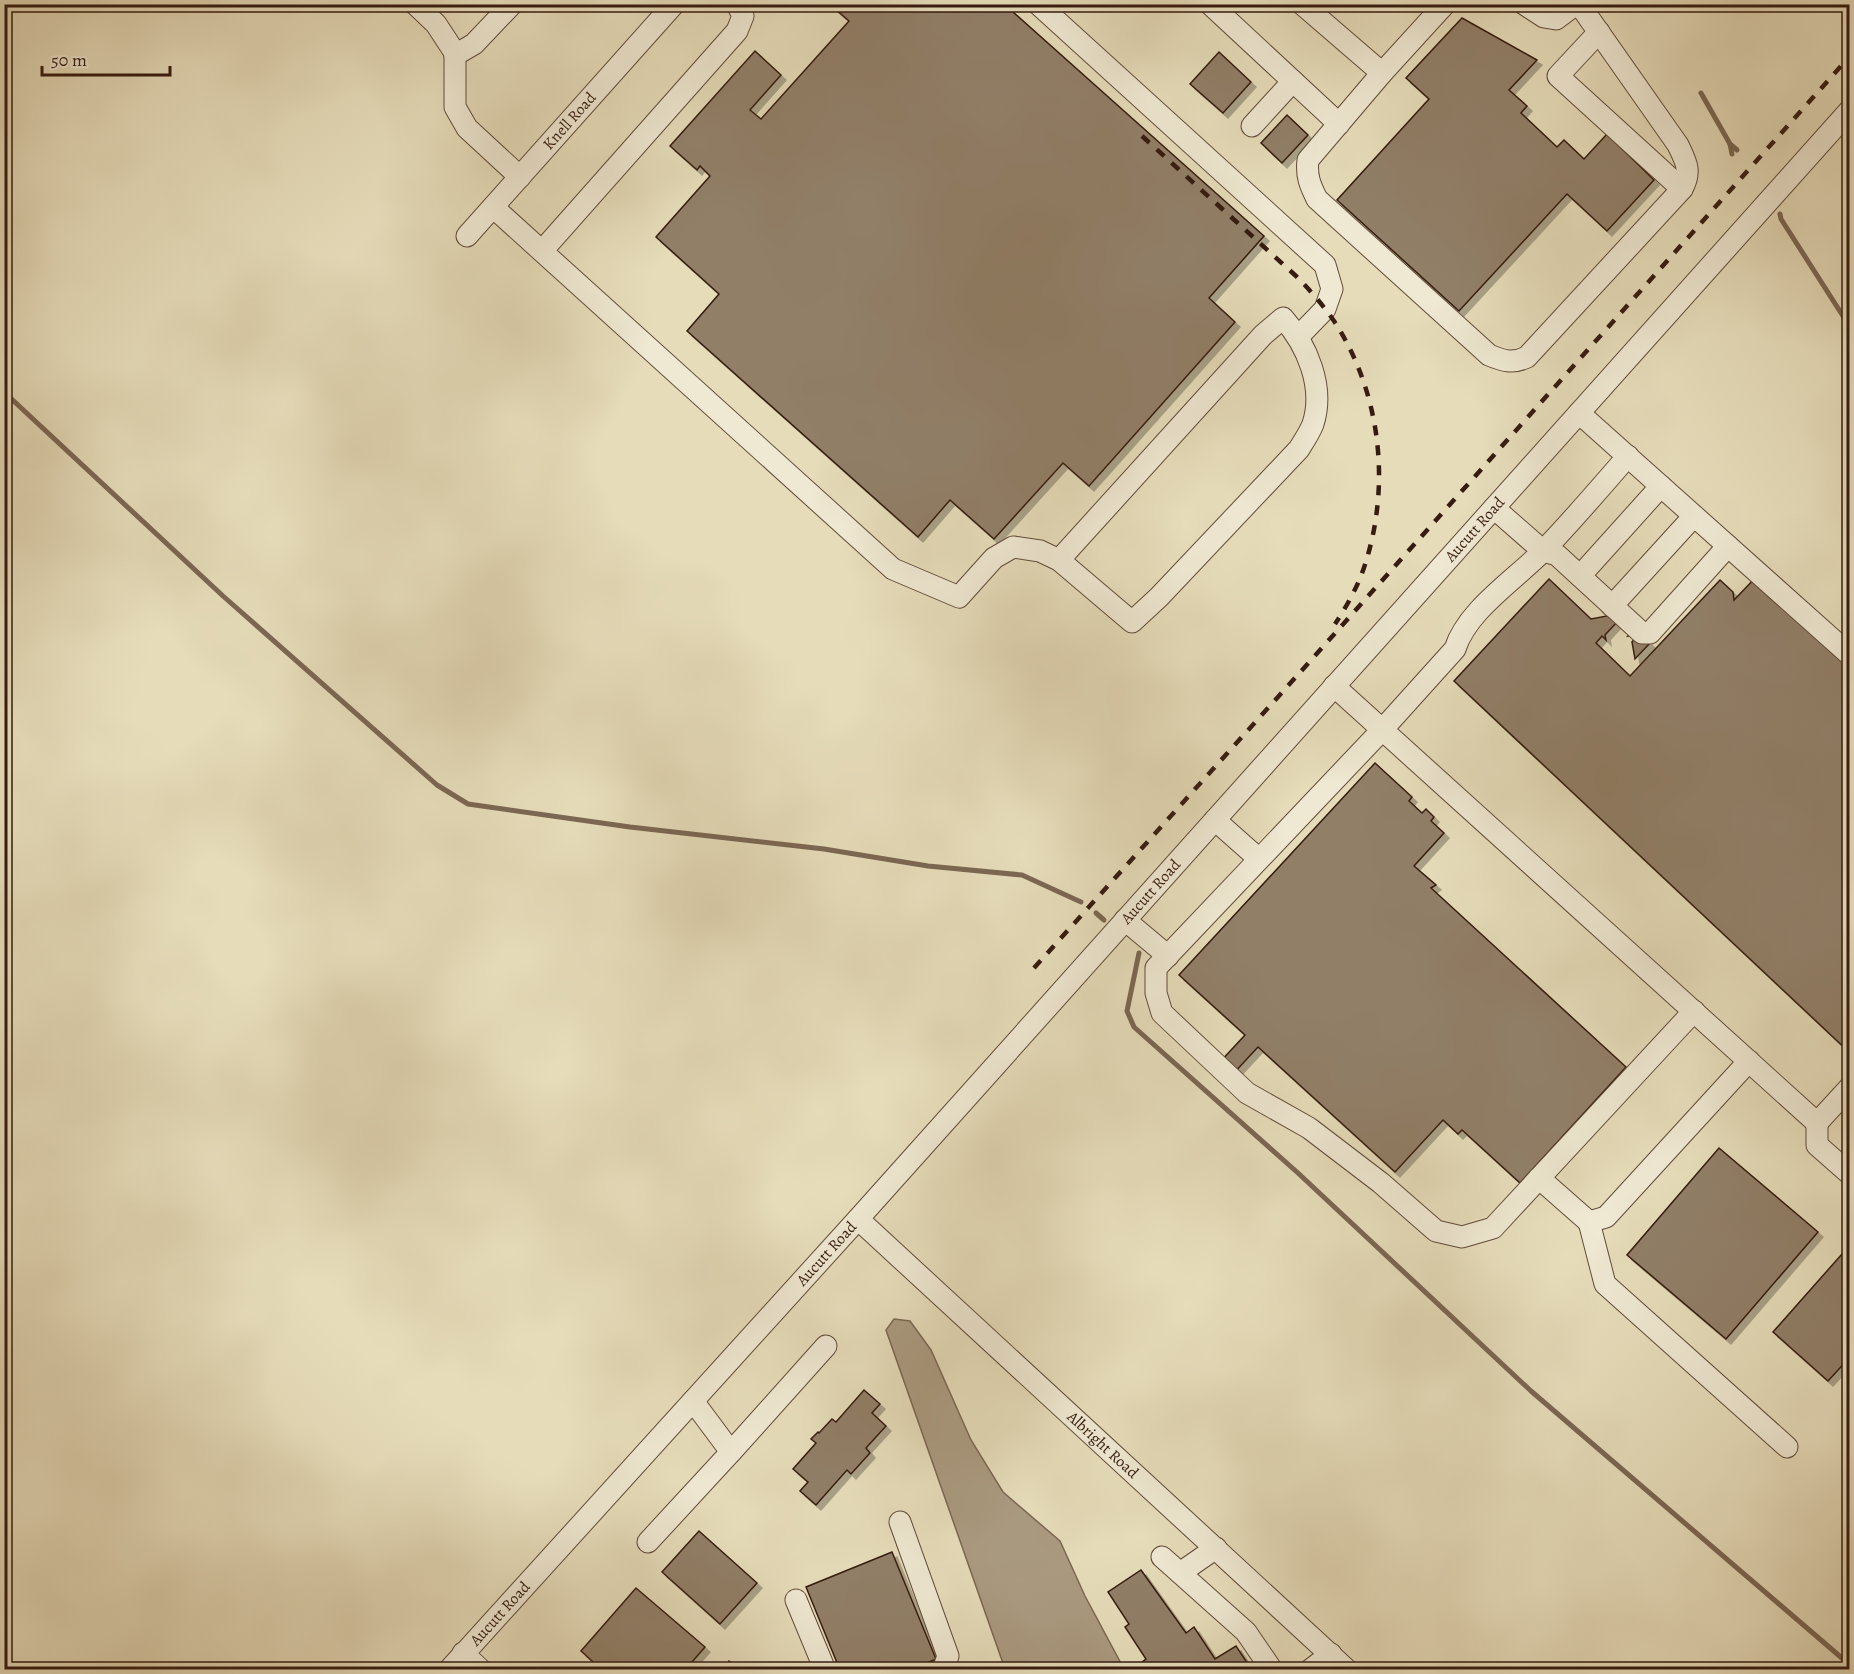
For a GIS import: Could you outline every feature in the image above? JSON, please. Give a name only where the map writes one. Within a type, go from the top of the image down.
[{"type":"street","points":[[415,4],[436,24],[455,55],[455,107],[467,128],[520,177]]},
{"type":"street","name":"Knell Road","points":[[467,236],[674,4]]},
{"type":"street","points":[[542,251],[737,31],[743,16],[737,4]]},
{"type":"street","points":[[1038,4],[1325,265],[1332,289],[1325,309],[1298,337]]},
{"type":"street","points":[[1210,4],[1339,124]]},
{"type":"street","points":[[1302,4],[1382,73]]},
{"type":"street","points":[[1445,4],[1382,73],[1308,160],[1307,174],[1317,199],[1489,355],[1503,361],[1517,362],[1527,357],[1682,189],[1689,174],[1687,163],[1678,145],[1578,4],[1556,19],[1544,17],[1524,4]]},
{"type":"street","points":[[455,55],[474,44],[500,9]]},
{"type":"street","points":[[1599,32],[1558,76],[1682,189]]},
{"type":"street","points":[[1252,126],[1293,81]]},
{"type":"street","name":"Aucutt Road","points":[[449,1670],[858,1219],[1850,110]]},
{"type":"street","points":[[493,207],[893,569],[959,597],[994,558],[1013,548],[1040,551],[1059,560],[1132,622],[1159,597],[1299,449],[1312,426],[1317,407],[1316,386],[1309,361],[1298,337],[1283,318],[1263,335],[1059,560]]},
{"type":"street","points":[[1579,413],[1850,655]]},
{"type":"street","points":[[1628,456],[1543,551],[1506,583],[1460,633],[1455,649],[1382,730],[1156,968],[1156,993],[1162,1013],[1247,1093],[1309,1128],[1381,1183],[1436,1231],[1462,1237],[1493,1228],[1694,1011]]},
{"type":"street","points":[[1580,576],[1661,486]]},
{"type":"street","points":[[1494,508],[1543,551],[1557,555],[1642,633],[1650,633],[1728,546]]},
{"type":"street","points":[[1612,606],[1694,516]]},
{"type":"street","points":[[1334,686],[1817,1123]]},
{"type":"street","points":[[1215,820],[1259,859]]},
{"type":"street","points":[[1125,920],[1168,956]]},
{"type":"street","points":[[1588,1222],[1606,1217],[1749,1061]]},
{"type":"street","points":[[1850,1087],[1817,1123],[1818,1146],[1850,1174]]},
{"type":"street","points":[[1539,1178],[1588,1222],[1605,1284],[1787,1447]]},
{"type":"street","name":"Albright Road","points":[[858,1219],[1347,1670]]},
{"type":"street","points":[[648,1542],[826,1346]]},
{"type":"street","points":[[693,1401],[731,1452]]},
{"type":"street","points":[[900,1522],[948,1656],[944,1670]]},
{"type":"street","points":[[1180,1573],[1216,1548]]},
{"type":"street","points":[[1162,1557],[1246,1632],[1272,1670]]},
{"type":"street","points":[[796,1600],[825,1670]]},
{"type":"street","points":[[463,1653],[482,1670]]},
{"type":"street","points":[[1310,1670],[1331,1654]]},
{"type":"shaded area","points":[[894,1319],[910,1321],[931,1350],[971,1440],[1003,1492],[1060,1541],[1085,1596],[1124,1669],[1005,1669],[886,1330]]},
{"type":"building","points":[[835,4],[1004,4],[1264,236],[1209,298],[1235,322],[1089,486],[1063,463],[994,539],[950,500],[918,537],[687,331],[719,294],[656,237],[710,176],[700,166],[697,170],[670,146],[755,51],[781,75],[750,110],[761,119],[849,21],[833,7]]},
{"type":"building","points":[[1462,18],[1537,60],[1509,90],[1527,106],[1521,113],[1557,147],[1564,140],[1584,159],[1607,134],[1654,180],[1607,231],[1567,194],[1459,311],[1337,200],[1429,99],[1406,78]]},
{"type":"building","points":[[1219,52],[1251,82],[1223,113],[1190,84]]},
{"type":"building","points":[[1287,115],[1308,135],[1282,163],[1261,143]]},
{"type":"building","points":[[1759,574],[1849,658],[1843,664],[1850,670],[1850,1053],[1454,681],[1549,579],[1591,619],[1607,616],[1606,613],[1611,618],[1622,616],[1650,643],[1635,659],[1632,642],[1639,634],[1628,636],[1630,634],[1617,622],[1605,635],[1606,640],[1602,636],[1596,643],[1630,676],[1720,580],[1733,592],[1734,600]]},
{"type":"building","points":[[1375,763],[1412,797],[1409,801],[1422,813],[1426,809],[1434,817],[1431,821],[1444,833],[1414,866],[1436,885],[1431,888],[1626,1067],[1520,1183],[1462,1130],[1458,1134],[1443,1120],[1395,1172],[1258,1047],[1233,1074],[1220,1062],[1245,1035],[1179,975]]},
{"type":"building","points":[[1719,1148],[1818,1232],[1726,1339],[1627,1255]]},
{"type":"building","points":[[1850,1245],[1850,1357],[1828,1381],[1773,1332]]},
{"type":"building","points":[[864,1390],[880,1404],[872,1413],[886,1426],[866,1448],[870,1453],[851,1474],[847,1470],[816,1505],[800,1491],[808,1482],[793,1469],[816,1443],[811,1439],[832,1419],[836,1422]]},
{"type":"building","points":[[699,1531],[757,1583],[720,1624],[662,1572]]},
{"type":"building","points":[[892,1552],[936,1659],[911,1670],[840,1670],[806,1587]]},
{"type":"building","points":[[1141,1570],[1186,1633],[1194,1627],[1215,1659],[1236,1646],[1252,1670],[1146,1670],[1142,1662],[1146,1659],[1125,1627],[1129,1624],[1108,1592]]},
{"type":"building","points":[[636,1588],[705,1647],[685,1670],[602,1670],[581,1651]]},
{"type":"building","points":[[729,1661],[742,1670],[724,1670]]},
{"type":"waterway","points":[[1701,93],[1730,144],[1732,154]]},
{"type":"waterway","points":[[1730,144],[1737,150]]},
{"type":"waterway","points":[[1780,214],[1850,327]]},
{"type":"waterway","points":[[4,392],[223,596],[437,785],[468,804],[630,827],[824,849],[928,866],[1022,875],[1081,902]]},
{"type":"waterway","points":[[1096,913],[1104,920]]},
{"type":"waterway","points":[[1139,953],[1127,1011],[1134,1027],[1298,1173],[1531,1391],[1850,1665]]},
{"type":"railway","points":[[1034,968],[1850,56]]},
{"type":"railway","points":[[1142,136],[1311,292],[1334,321],[1363,381],[1378,446],[1377,512],[1371,544],[1361,576],[1335,624]]}]
